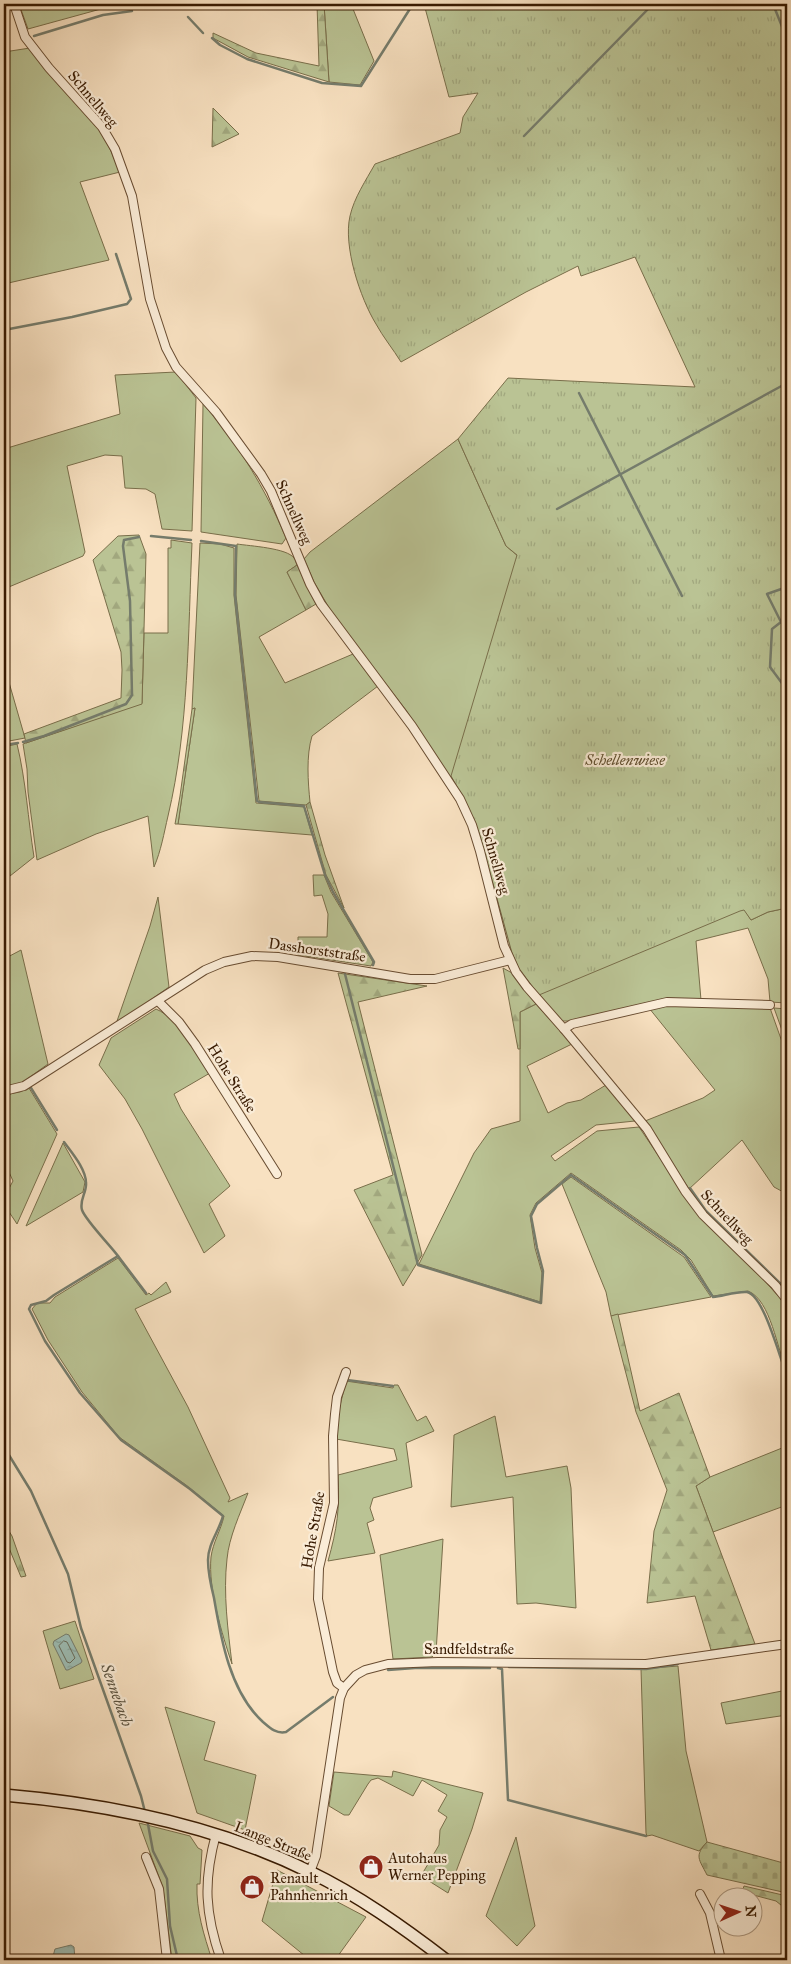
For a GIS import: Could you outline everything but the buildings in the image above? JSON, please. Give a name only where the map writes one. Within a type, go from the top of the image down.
[{"type":"main road","name":"Lange Straße","points":[[4,1795],[60,1800],[96,1806],[154,1817],[216,1834],[310,1872],[351,1894],[446,1960]]},
{"type":"street","name":"Schnellweg","points":[[14,4],[25,37],[49,68],[102,126],[115,149],[132,196],[150,299],[166,348],[176,367],[216,412],[261,474],[271,491],[310,584],[321,604],[412,726],[460,800],[472,825],[504,946],[510,960],[527,987],[647,1129],[703,1215],[787,1300]]},
{"type":"street","name":"Dasshorststraße","points":[[4,1091],[24,1086],[205,970],[224,962],[252,956],[278,957],[410,979],[435,979],[510,960]]},
{"type":"street","name":"Hohe Straße","points":[[158,1001],[179,1022],[195,1044],[277,1174]]},
{"type":"street","points":[[564,1029],[572,1024],[667,1002],[770,1005]]},
{"type":"street","name":"Hohe Straße","points":[[344,1688],[337,1683],[332,1672],[318,1598],[318,1588],[319,1568],[334,1503],[333,1436],[337,1397],[346,1372]]},
{"type":"street","name":"Sandfeldstraße","points":[[344,1688],[349,1681],[365,1670],[388,1664],[438,1662],[646,1664],[787,1644]]},
{"type":"street","points":[[310,1872],[316,1856],[332,1745],[340,1698],[344,1688]]},
{"type":"street","points":[[216,1834],[211,1852],[206,1890],[212,1936],[221,1960]]},
{"type":"street","points":[[146,1857],[159,1889],[167,1960]]},
{"type":"street","points":[[700,1894],[710,1913],[721,1960]]},
{"type":"green space","points":[[19,4],[119,4],[28,29]]},
{"type":"green space","points":[[317,4],[324,4],[329,82],[248,57],[213,38],[213,33],[256,53],[319,66]]},
{"type":"green space","points":[[324,4],[351,4],[374,61],[360,85],[329,82]]},
{"type":"green space","name":"Schellenwiese","points":[[424,4],[787,4],[787,913],[782,909],[768,912],[751,920],[744,910],[740,911],[539,995],[519,969],[512,953],[479,833],[464,799],[451,776],[517,555],[506,546],[458,439],[508,378],[695,387],[635,257],[581,276],[578,266],[526,292],[401,362],[379,329],[364,300],[354,272],[348,228],[354,203],[375,164],[460,133],[463,117],[478,93],[449,97]]},
{"type":"green space","points":[[30,48],[99,129],[120,172],[80,182],[109,260],[4,284],[4,238],[9,237],[4,213],[4,52]]},
{"type":"green space","points":[[213,108],[239,134],[212,147]]},
{"type":"green space","points":[[176,372],[196,398],[192,531],[162,529],[155,494],[146,489],[125,488],[122,456],[105,455],[67,466],[85,552],[83,556],[4,589],[4,449],[120,414],[115,375]]},
{"type":"green space","points":[[203,404],[240,451],[260,484],[286,538],[282,544],[201,532]]},
{"type":"green space","points":[[458,439],[506,546],[519,557],[587,656],[751,920],[768,912],[782,909],[787,913],[787,1003],[770,1002],[768,979],[748,928],[696,941],[701,1000],[667,1000],[573,1021],[562,1021],[531,985],[512,953],[484,849],[464,799],[406,710],[335,618],[314,582],[304,559],[310,552]]},
{"type":"green space","points":[[139,535],[146,554],[142,704],[26,743],[24,734],[121,698],[121,652],[93,560],[118,536]]},
{"type":"green space","points":[[171,540],[192,543],[188,646],[184,715],[175,783],[159,855],[154,867],[148,816],[96,834],[37,860],[23,744],[142,703],[144,633],[168,633],[168,548],[171,548]]},
{"type":"green space","points":[[200,543],[220,544],[234,548],[234,595],[256,803],[304,807],[312,835],[178,824],[195,708],[192,709]]},
{"type":"green space","points":[[237,544],[284,552],[296,561],[297,565],[287,572],[306,610],[259,637],[285,683],[353,654],[378,686],[312,736],[308,760],[310,802],[306,805],[259,801],[236,595]]},
{"type":"green space","points":[[297,565],[316,604],[306,610],[287,572]]},
{"type":"green space","points":[[4,665],[25,738],[4,742]]},
{"type":"green space","points":[[195,708],[178,824],[175,824],[192,709]]},
{"type":"green space","points":[[17,744],[25,786],[34,857],[10,876],[7,842],[4,842],[4,747]]},
{"type":"green space","points":[[310,802],[325,855],[344,908],[326,875],[306,805]]},
{"type":"green space","points":[[313,875],[324,875],[331,892],[373,962],[371,966],[298,955],[298,937],[327,937],[328,914],[322,895],[314,896]]},
{"type":"green space","points":[[158,897],[169,987],[116,1024],[150,926]]},
{"type":"green space","points":[[21,950],[48,1064],[23,1082],[7,1087],[4,1069],[4,959]]},
{"type":"green space","points":[[503,968],[512,973],[536,1004],[520,1012],[520,1049],[518,1049]]},
{"type":"green space","points":[[338,973],[427,986],[358,1002],[422,1255],[403,1286],[354,1190],[393,1175]]},
{"type":"green space","points":[[536,1004],[572,1044],[527,1066],[548,1113],[567,1103],[581,1100],[606,1085],[635,1121],[596,1125],[551,1156],[555,1161],[597,1131],[639,1127],[700,1217],[763,1279],[787,1306],[787,1371],[768,1315],[756,1296],[748,1291],[713,1296],[691,1260],[681,1250],[571,1173],[536,1203],[530,1215],[535,1248],[542,1273],[540,1302],[419,1264],[474,1153],[491,1129],[520,1121],[520,1012]]},
{"type":"green space","points":[[667,1005],[770,1008],[786,1053],[787,1194],[774,1187],[742,1140],[689,1189],[645,1121],[703,1098],[715,1090],[649,1008]]},
{"type":"green space","points":[[774,1008],[787,1009],[787,1044]]},
{"type":"green space","points":[[156,1009],[165,1014],[180,1028],[210,1073],[174,1094],[181,1109],[230,1186],[209,1204],[225,1236],[204,1253],[142,1129],[125,1099],[99,1065],[111,1038]]},
{"type":"green space","points":[[29,1088],[57,1134],[17,1224],[5,1203],[6,1195],[13,1181],[4,1161],[4,1095]]},
{"type":"green space","points":[[63,1143],[85,1182],[83,1192],[26,1226]]},
{"type":"green space","points":[[571,1177],[684,1257],[711,1297],[611,1316],[606,1292],[562,1184]]},
{"type":"green space","points":[[118,1258],[146,1295],[149,1293],[151,1295],[166,1282],[171,1292],[135,1309],[188,1407],[230,1498],[228,1502],[248,1493],[232,1534],[227,1559],[226,1599],[232,1664],[217,1611],[211,1570],[212,1552],[224,1516],[186,1485],[119,1437],[82,1392],[48,1340],[32,1309],[37,1303],[50,1303],[55,1297]]},
{"type":"green space","points":[[618,1314],[640,1411],[679,1393],[710,1477],[696,1486],[755,1644],[711,1650],[695,1596],[647,1603],[654,1531],[667,1490],[636,1412],[611,1316]]},
{"type":"green space","points":[[346,1381],[393,1388],[394,1385],[398,1385],[417,1421],[426,1416],[434,1431],[406,1443],[412,1487],[373,1498],[370,1508],[374,1520],[367,1523],[375,1553],[328,1561],[337,1519],[339,1498],[338,1475],[397,1460],[394,1449],[336,1439],[338,1414]]},
{"type":"green space","points":[[495,1416],[506,1477],[567,1466],[571,1488],[576,1608],[536,1603],[517,1604],[513,1497],[451,1507],[454,1435]]},
{"type":"green space","points":[[787,1446],[787,1505],[713,1532],[696,1486],[710,1477]]},
{"type":"green space","points":[[4,1523],[12,1536],[26,1576],[21,1577],[4,1536]]},
{"type":"green space","points":[[443,1539],[436,1653],[432,1657],[393,1659],[380,1555]]},
{"type":"green space","points":[[75,1621],[94,1679],[60,1689],[43,1631]]},
{"type":"green space","points":[[678,1666],[686,1751],[707,1842],[699,1851],[652,1835],[647,1836],[646,1833],[641,1669]]},
{"type":"green space","points":[[787,1690],[787,1715],[726,1724],[721,1703]]},
{"type":"green space","points":[[165,1707],[215,1722],[204,1760],[256,1775],[245,1830],[197,1813]]},
{"type":"green space","points":[[393,1771],[483,1793],[472,1829],[448,1893],[421,1876],[439,1845],[440,1830],[447,1817],[438,1811],[447,1795],[422,1780],[413,1796],[378,1778],[371,1780],[349,1815],[344,1815],[329,1806],[334,1772],[392,1777]]},
{"type":"green space","points":[[139,1823],[190,1836],[198,1848],[202,1850],[200,1884],[197,1884],[198,1904],[203,1932],[212,1960],[172,1960],[163,1888]]},
{"type":"green space","points":[[516,1837],[535,1926],[517,1946],[486,1916]]},
{"type":"green space","points":[[707,1842],[787,1864],[787,1893],[764,1888],[764,1886],[756,1886],[707,1875],[699,1858]]},
{"type":"green space","points":[[277,1870],[366,1917],[335,1960],[310,1960],[262,1921]]},
{"type":"green space","points":[[764,1891],[787,1896],[787,1910],[776,1901],[764,1898]]},
{"type":"water","points":[[66,1634],[69,1635],[82,1661],[68,1670],[66,1670],[53,1644],[54,1641]]},
{"type":"water","points":[[71,1945],[74,1947],[75,1960],[52,1960],[55,1949]]},
{"type":"waterway","points":[[212,38],[220,45],[247,59],[322,83],[361,86],[413,4]]},
{"type":"waterway","points":[[524,136],[653,4]]},
{"type":"waterway","points":[[773,4],[787,39]]},
{"type":"waterway","points":[[34,36],[103,15],[132,11]]},
{"type":"waterway","points":[[188,17],[203,33]]},
{"type":"waterway","points":[[4,330],[127,304],[131,299],[116,254]]},
{"type":"waterway","points":[[557,509],[787,383]]},
{"type":"waterway","points":[[579,393],[682,596]]},
{"type":"waterway","points":[[151,536],[191,540]]},
{"type":"waterway","points":[[23,742],[44,736],[126,704],[132,695],[130,601],[123,546],[124,540],[139,537]]},
{"type":"waterway","points":[[201,541],[236,546],[235,595],[257,801],[304,806],[325,875],[374,962],[373,965]]},
{"type":"waterway","points":[[787,587],[767,594],[781,622],[772,629],[770,667],[787,690]]},
{"type":"waterway","points":[[4,745],[18,743]]},
{"type":"waterway","points":[[345,974],[418,1265],[541,1303],[543,1271],[531,1216],[537,1204],[571,1175],[685,1255],[713,1297],[743,1292],[753,1296],[771,1329],[787,1375]]},
{"type":"waterway","points":[[4,1079],[5,1085]]},
{"type":"waterway","points":[[31,1088],[57,1130]]},
{"type":"waterway","points":[[64,1142],[84,1172],[86,1186],[81,1203],[84,1215],[118,1256],[46,1301],[31,1305],[29,1309],[45,1341],[80,1393],[121,1440],[190,1489],[223,1516],[208,1554],[209,1574],[229,1664],[242,1696],[252,1710],[271,1728],[279,1732],[286,1732],[333,1697]]},
{"type":"waterway","points":[[690,1188],[706,1211],[787,1290]]},
{"type":"waterway","points":[[118,1256],[146,1293]]},
{"type":"waterway","points":[[347,1380],[393,1386]]},
{"type":"waterway","name":"Sennebach","points":[[4,1447],[31,1491],[68,1574],[81,1628],[145,1812]]},
{"type":"waterway","points":[[509,1667],[646,1669],[678,1664]]},
{"type":"waterway","points":[[388,1670],[490,1668]]},
{"type":"waterway","points":[[498,1668],[502,1669],[508,1800],[646,1836]]},
{"type":"waterway","name":"Sennebach","points":[[147,1819],[153,1851],[167,1879],[170,1926],[178,1960]]},
{"type":"place","name":"Autohaus Werner Pepping","points":[[371,1867]]},
{"type":"place","name":"Renault Pahnhenrich","points":[[252,1887]]}]
